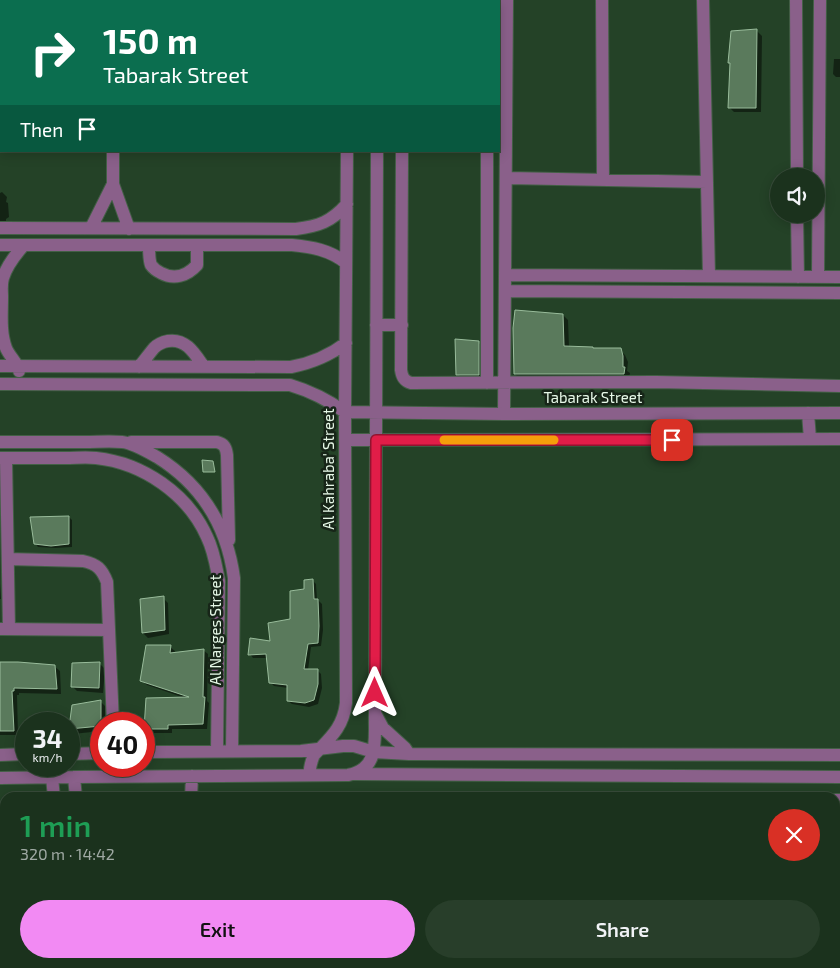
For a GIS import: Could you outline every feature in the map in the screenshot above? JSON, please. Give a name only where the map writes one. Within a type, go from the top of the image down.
[{"type":"street","points":[[504,414],[506,178],[503,38],[507,0]]},
{"type":"street","points":[[602,0],[603,180]]},
{"type":"street","points":[[703,0],[709,276]]},
{"type":"street","points":[[796,0],[797,168]]},
{"type":"street","points":[[818,277],[820,0]]},
{"type":"street","points":[[113,152],[113,184],[129,228]]},
{"type":"street","name":"Al Kahraba' Street","points":[[310,775],[309,770],[314,755],[338,729],[345,712],[346,703],[345,412],[347,152]]},
{"type":"street","points":[[354,774],[370,762],[374,752],[377,152]]},
{"type":"street","points":[[402,152],[402,374],[408,382],[656,382],[840,386]]},
{"type":"street","points":[[487,152],[487,383]]},
{"type":"street","points":[[506,178],[707,182]]},
{"type":"street","points":[[91,228],[113,184]]},
{"type":"street","points":[[0,228],[296,229],[311,227],[325,222],[338,214],[347,204]]},
{"type":"street","points":[[798,223],[798,277]]},
{"type":"street","points":[[0,245],[292,245],[323,250],[337,255],[346,262]]},
{"type":"street","points":[[19,384],[19,366],[6,350],[3,340],[2,280],[11,261],[24,245]]},
{"type":"street","points":[[149,245],[151,264],[156,270],[170,276],[178,276],[192,271],[197,265],[197,245]]},
{"type":"street","points":[[505,275],[840,277]]},
{"type":"street","points":[[758,276],[758,292]]},
{"type":"street","points":[[505,291],[840,293]]},
{"type":"street","points":[[376,325],[402,325]]},
{"type":"street","points":[[139,367],[154,348],[171,340],[178,341],[189,347],[204,367]]},
{"type":"street","points":[[0,366],[291,367],[315,361],[346,343]]},
{"type":"street","points":[[0,384],[290,385],[313,393],[345,412]]},
{"type":"street","name":"Tabarak Street","points":[[345,412],[504,414],[840,413]]},
{"type":"street","points":[[808,413],[810,439]]},
{"type":"street","points":[[345,440],[840,439]]},
{"type":"street","name":"Al Narges Street","points":[[0,442],[124,442],[148,452],[171,466],[190,483],[207,503],[220,526],[229,550],[234,578],[232,751]]},
{"type":"street","points":[[124,442],[217,442],[225,446],[227,455],[229,550]]},
{"type":"street","points":[[3,458],[8,560],[5,629],[109,630]]},
{"type":"street","name":"Al Narges Street","points":[[3,458],[96,458],[119,462],[141,470],[162,482],[180,498],[195,516],[207,536],[215,558],[219,581],[217,751]]},
{"type":"street","points":[[8,560],[83,561],[91,563],[104,574],[107,582],[112,712]]},
{"type":"street","points":[[374,712],[383,728],[409,754]]},
{"type":"street","points":[[155,752],[301,751],[332,746],[354,746],[374,752],[409,754],[840,755]]},
{"type":"street","points":[[0,755],[15,754]]},
{"type":"street","points":[[80,777],[354,774],[840,777]]},
{"type":"street","points":[[191,792],[192,776]]},
{"type":"street","points":[[0,778],[52,777],[53,792]]},
{"type":"street","points":[[74,777],[75,792]]},
{"type":"building","points":[[757,29],[756,108],[728,108],[730,63],[728,63],[731,31]]},
{"type":"building","points":[[515,310],[563,314],[564,346],[621,348],[623,367],[625,367],[624,374],[514,374],[513,328]]},
{"type":"building","points":[[455,339],[479,341],[479,375],[456,375]]},
{"type":"building","points":[[202,460],[213,461],[215,472],[203,472]]},
{"type":"building","points":[[69,516],[69,544],[51,546],[34,544],[30,517]]},
{"type":"building","points":[[313,579],[314,599],[318,599],[318,643],[308,644],[304,669],[318,669],[318,684],[314,700],[305,703],[287,701],[287,685],[269,683],[266,654],[248,655],[250,638],[270,641],[268,623],[290,619],[290,591],[304,589],[304,580]]},
{"type":"building","points":[[164,596],[165,630],[142,633],[140,599]]},
{"type":"building","points":[[146,645],[171,645],[170,653],[204,649],[203,697],[205,697],[203,724],[168,725],[168,729],[155,729],[155,712],[145,712],[146,698],[189,697],[140,681]]},
{"type":"building","points":[[0,662],[55,665],[57,689],[14,688],[14,691],[12,691],[14,731],[0,731]]},
{"type":"building","points":[[100,662],[99,688],[71,687],[72,663]]},
{"type":"building","points":[[101,700],[101,712],[90,712],[90,727],[80,728],[80,712],[71,712],[72,705]]},
{"type":"slow traffic","points":[[444,440],[554,440]]},
{"type":"route","points":[[375,693],[376,440],[672,440]]}]
